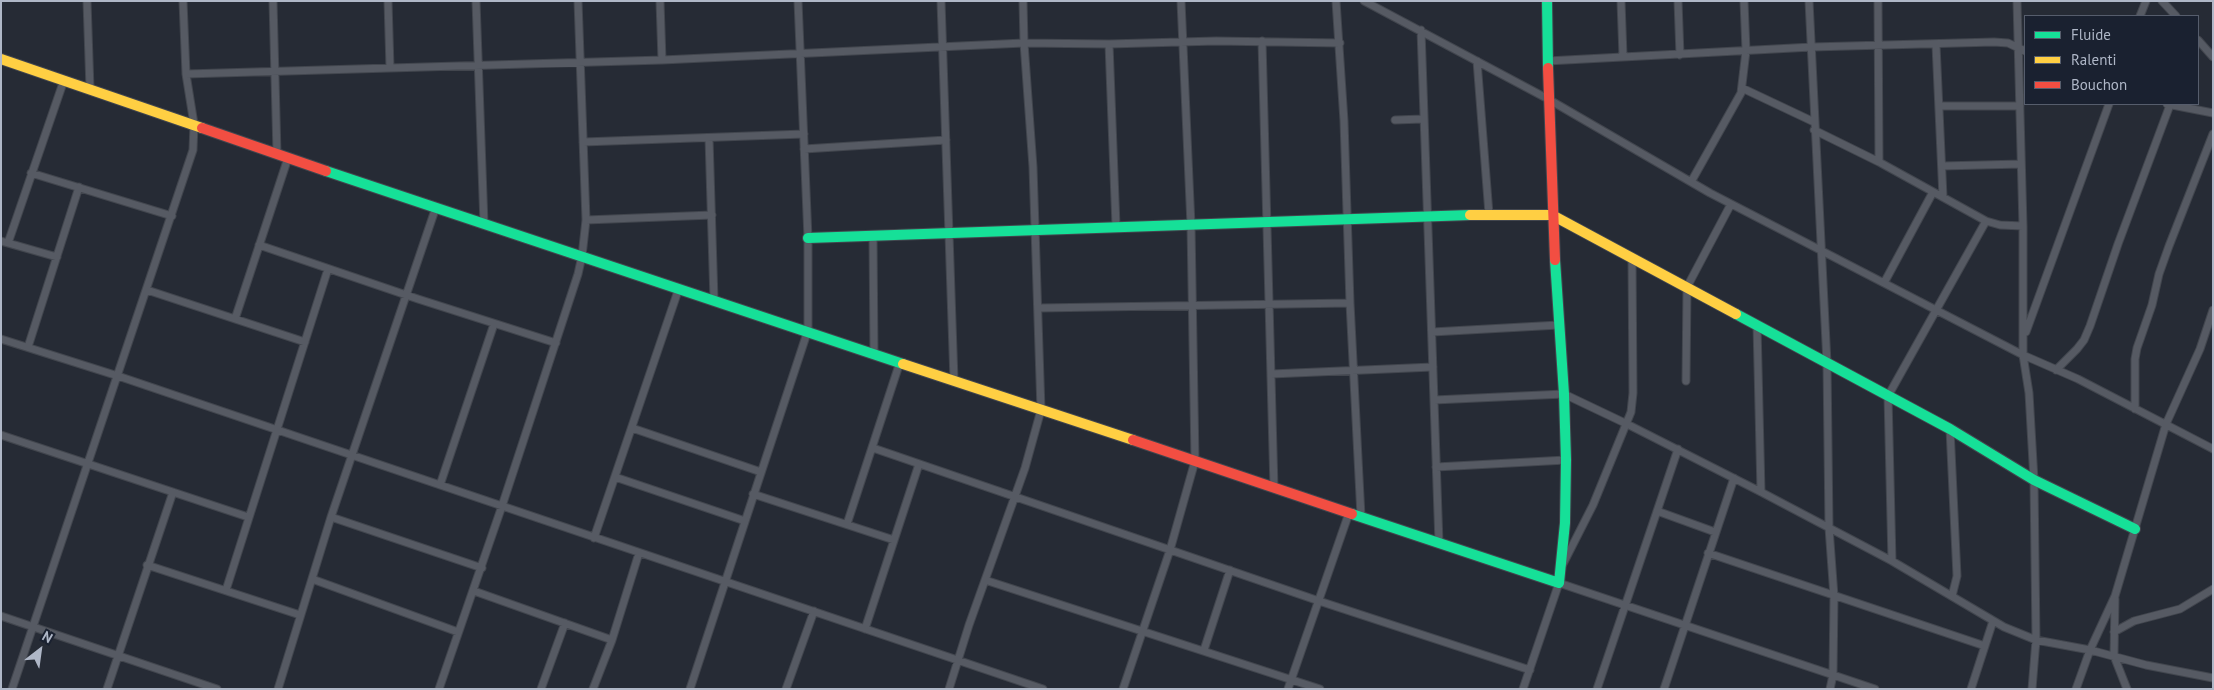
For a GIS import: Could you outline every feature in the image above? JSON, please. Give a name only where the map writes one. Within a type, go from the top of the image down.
[{"type":"street","points":[[87,1],[90,89]]},
{"type":"street","points":[[12,689],[193,150],[194,124],[186,74],[182,1]]},
{"type":"street","points":[[272,1],[277,154]]},
{"type":"street","points":[[388,1],[390,68]]},
{"type":"street","points":[[476,1],[480,65],[484,224]]},
{"type":"street","points":[[439,689],[482,568],[556,343],[582,256],[586,220],[578,1]]},
{"type":"street","points":[[660,1],[662,60]]},
{"type":"street","points":[[690,689],[808,330],[808,238],[798,1]]},
{"type":"street","points":[[941,1],[954,380]]},
{"type":"street","points":[[949,689],[1025,468],[1041,410],[1033,167],[1024,43],[1023,1]]},
{"type":"street","points":[[1123,689],[1170,550],[1195,461],[1191,225],[1181,1]]},
{"type":"street","points":[[1336,1],[1340,43],[1350,303],[1361,516]]},
{"type":"street","points":[[1364,1],[1548,99],[1691,182],[1821,252],[2213,449]]},
{"type":"street","points":[[1523,689],[1559,584],[1565,523],[1564,394],[1552,215],[1547,1]]},
{"type":"street","points":[[1621,1],[1623,56]]},
{"type":"street","points":[[1678,1],[1680,55]]},
{"type":"street","points":[[1691,182],[1734,108],[1742,88],[1746,51],[1744,1]]},
{"type":"street","points":[[1809,1],[1827,363],[1829,528],[1834,596],[1834,674],[1830,689]]},
{"type":"street","points":[[1878,1],[1879,162]]},
{"type":"street","points":[[2017,1],[2022,49],[2020,106],[2023,226],[2023,355],[2030,407],[2034,480],[2036,640],[2032,689]]},
{"type":"street","points":[[2140,15],[2146,1]]},
{"type":"street","points":[[2162,1],[2175,15]]},
{"type":"street","points":[[1421,30],[1440,543]]},
{"type":"street","points":[[186,74],[662,60],[1024,43],[1109,44],[1262,41],[1340,43]]},
{"type":"street","points":[[1262,41],[1274,488]]},
{"type":"street","points":[[2199,41],[2213,57]]},
{"type":"street","points":[[1547,61],[1812,47],[2002,42],[2022,49]]},
{"type":"street","points":[[1109,44],[1116,226]]},
{"type":"street","points":[[1936,45],[1943,197]]},
{"type":"street","points":[[1,59],[436,208],[808,330],[874,354],[1875,689]]},
{"type":"street","points":[[1478,61],[1489,214]]},
{"type":"street","points":[[57,257],[5,242],[64,80]]},
{"type":"street","points":[[1742,88],[1814,122]]},
{"type":"street","points":[[2023,340],[2109,105]]},
{"type":"street","points":[[2056,370],[2076,349],[2087,333],[2168,105]]},
{"type":"street","points":[[2173,105],[2213,113]]},
{"type":"street","points":[[1939,106],[2020,106]]},
{"type":"street","points":[[1395,120],[1423,119]]},
{"type":"street","points":[[1814,130],[1879,162],[1986,221],[2000,225],[2023,226]]},
{"type":"street","points":[[583,142],[804,134]]},
{"type":"street","points":[[2135,409],[2135,360],[2137,348],[2152,305],[2159,274],[2213,134]]},
{"type":"street","points":[[709,138],[714,300]]},
{"type":"street","points":[[804,149],[946,140]]},
{"type":"street","points":[[235,319],[288,158]]},
{"type":"street","points":[[1942,166],[2021,164]]},
{"type":"street","points":[[31,173],[172,216]]},
{"type":"street","points":[[28,348],[79,187]]},
{"type":"street","points":[[1884,283],[1934,192]]},
{"type":"street","points":[[1686,381],[1687,288],[1731,204]]},
{"type":"street","points":[[278,689],[351,456],[436,208]]},
{"type":"street","points":[[586,220],[712,215]]},
{"type":"street","points":[[808,238],[1428,215],[1552,215],[1950,429],[2034,480],[2134,529]]},
{"type":"street","points":[[1892,561],[1888,396],[1986,221]]},
{"type":"street","points":[[873,236],[874,354]]},
{"type":"street","points":[[259,245],[405,295],[556,343]]},
{"type":"street","points":[[1560,569],[1593,505],[1627,424],[1634,393],[1632,257]]},
{"type":"street","points":[[226,590],[328,269]]},
{"type":"street","points":[[594,538],[679,288]]},
{"type":"street","points":[[147,290],[305,342]]},
{"type":"street","points":[[1039,308],[1350,303]]},
{"type":"street","points":[[2076,689],[2090,650],[2115,596],[2166,424],[2200,349],[2213,310]]},
{"type":"street","points":[[440,485],[494,324]]},
{"type":"street","points":[[1432,332],[1559,324]]},
{"type":"street","points":[[1757,325],[1761,492]]},
{"type":"street","points":[[1,339],[118,376],[1043,689]]},
{"type":"street","points":[[847,524],[900,362]]},
{"type":"street","points":[[1271,374],[1433,367]]},
{"type":"street","points":[[1434,400],[1564,394],[1761,492],[1892,561],[1993,621],[2036,640],[2090,650],[2146,665],[2213,678]]},
{"type":"street","points":[[632,428],[760,472]]},
{"type":"street","points":[[1950,429],[1957,576],[1952,596]]},
{"type":"street","points":[[1,435],[248,517]]},
{"type":"street","points":[[873,448],[1319,601],[1530,670]]},
{"type":"street","points":[[1597,689],[1678,450]]},
{"type":"street","points":[[1436,467],[1566,460]]},
{"type":"street","points":[[865,629],[919,464]]},
{"type":"street","points":[[615,476],[745,521]]},
{"type":"street","points":[[1664,689],[1714,532],[1734,478]]},
{"type":"street","points":[[107,689],[173,492]]},
{"type":"street","points":[[753,494],[894,540]]},
{"type":"street","points":[[1657,511],[1714,532]]},
{"type":"street","points":[[1288,689],[1349,513]]},
{"type":"street","points":[[331,517],[482,568]]},
{"type":"street","points":[[593,689],[612,640],[639,553]]},
{"type":"street","points":[[1708,553],[1985,646]]},
{"type":"street","points":[[148,565],[300,615]]},
{"type":"street","points":[[1204,650],[1230,570]]},
{"type":"street","points":[[312,578],[458,632]]},
{"type":"street","points":[[985,580],[1320,689]]},
{"type":"street","points":[[2114,632],[2134,621],[2180,609],[2213,589]]},
{"type":"street","points":[[474,591],[612,640]]},
{"type":"street","points":[[2115,596],[2114,656],[2127,689]]},
{"type":"street","points":[[786,689],[814,611]]},
{"type":"street","points":[[1,616],[217,689]]},
{"type":"street","points":[[1971,689],[1993,621]]},
{"type":"street","points":[[541,689],[565,623]]},
{"type":"traffic: fast","points":[[1547,1],[1548,68]]},
{"type":"traffic: fast","points":[[326,171],[903,364]]},
{"type":"traffic: fast","points":[[808,238],[1470,215]]},
{"type":"traffic: fast","points":[[1352,514],[1559,583],[1565,523],[1566,460],[1564,394],[1555,260]]},
{"type":"traffic: fast","points":[[1736,314],[1950,429],[2034,480],[2135,529]]},
{"type":"traffic: slow","points":[[1,59],[202,128]]},
{"type":"traffic: slow","points":[[1470,215],[1552,215],[1736,314]]},
{"type":"traffic: slow","points":[[903,364],[1133,440]]},
{"type":"traffic: jam","points":[[1548,68],[1555,260]]},
{"type":"traffic: jam","points":[[202,128],[326,171]]},
{"type":"traffic: jam","points":[[1133,440],[1352,514]]}]
